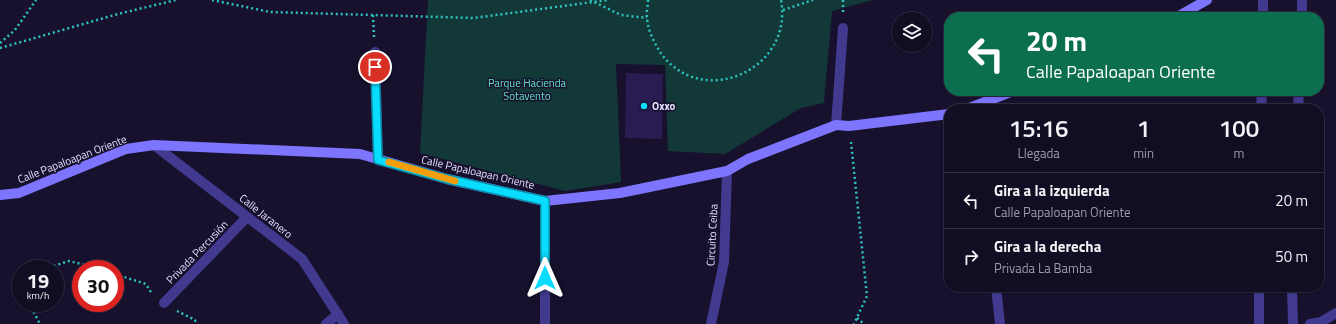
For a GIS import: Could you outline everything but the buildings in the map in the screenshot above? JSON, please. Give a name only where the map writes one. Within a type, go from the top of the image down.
[{"type":"street","points":[[1186,12],[1207,0]]},
{"type":"street","points":[[1262,12],[1263,0]]},
{"type":"street","points":[[1302,0],[1302,12]]},
{"type":"street","points":[[836,125],[843,28]]},
{"type":"street","points":[[375,52],[378,160]]},
{"type":"street","points":[[982,104],[1001,96]]},
{"type":"street","name":"Calle Papaloapan Oriente","points":[[0,195],[19,193],[126,149],[154,144],[360,154],[447,179],[545,201],[620,193],[727,171],[748,159],[836,125],[849,126],[944,115]]},
{"type":"street","name":"Calle Jaranero","points":[[154,144],[302,259],[344,324]]},
{"type":"street","name":"Circuito Ceiba","points":[[711,324],[724,262],[727,171]]},
{"type":"street","points":[[545,201],[545,324]]},
{"type":"street","name":"Privada Percusión","points":[[164,303],[247,217]]},
{"type":"street","points":[[997,292],[1000,324]]},
{"type":"street","points":[[1258,324],[1259,292]]},
{"type":"street","points":[[1292,292],[1293,324]]},
{"type":"street","points":[[1310,324],[1321,322],[1336,313]]},
{"type":"street","points":[[326,324],[338,314]]},
{"type":"path","points":[[0,43],[15,30],[36,0]]},
{"type":"path","points":[[0,48],[118,14],[176,0]]},
{"type":"path","points":[[212,0],[270,12],[474,18],[608,0]]},
{"type":"path","points":[[590,0],[621,15],[647,18]]},
{"type":"path","points":[[648,0],[647,18],[653,41],[666,60],[685,74],[708,80],[731,79],[752,69],[770,53],[780,32],[783,10],[781,0]]},
{"type":"path","points":[[783,10],[813,0]]},
{"type":"path","points":[[373,15],[375,52]]},
{"type":"path","points":[[849,126],[867,296],[854,324]]},
{"type":"path","points":[[34,312],[40,324]]},
{"type":"path","points":[[857,318],[864,324]]},
{"type":"green space","name":"Parque Hacienda Sotavento","points":[[428,0],[873,0],[832,11],[824,103],[801,108],[725,154],[668,151],[665,65],[616,64],[621,182],[565,191],[420,153]]},
{"type":"slow traffic","points":[[389,162],[455,181]]},
{"type":"place","name":"Oxxo","points":[[644,106]]},
{"type":"route","points":[[375,67],[378,160],[447,179],[545,201],[545,278]]}]
